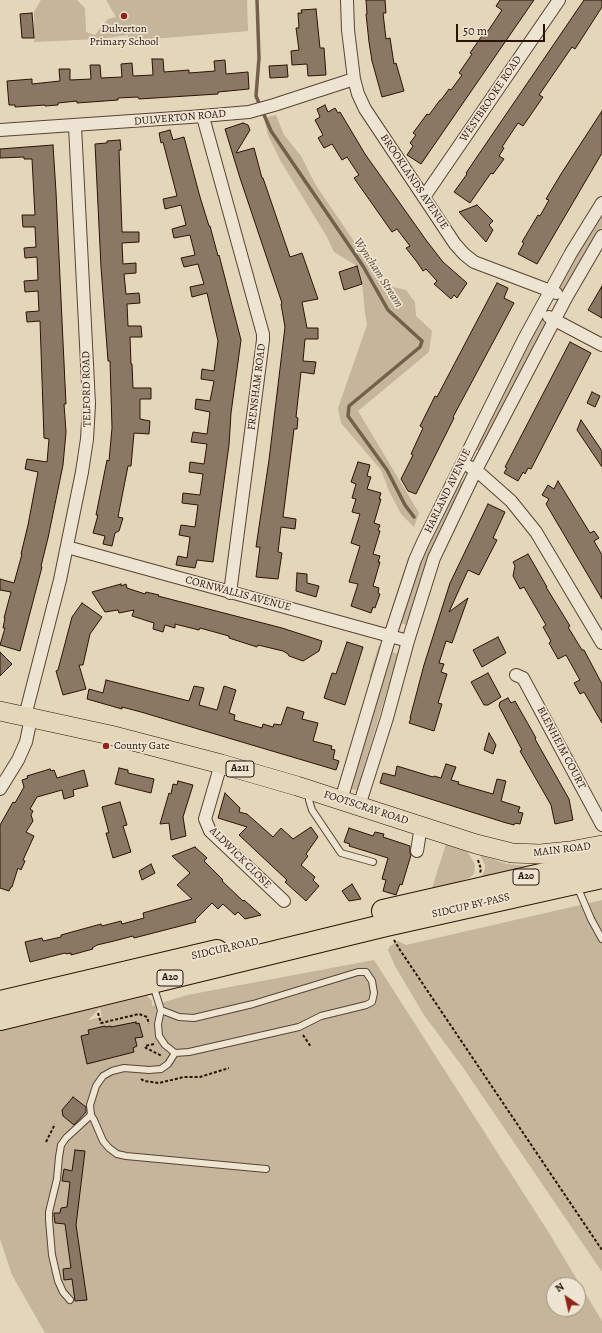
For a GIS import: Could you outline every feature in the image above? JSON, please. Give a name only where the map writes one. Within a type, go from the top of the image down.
[{"type":"highway","name":"SIDCUP BY-PASS","points":[[450,894],[602,861]]},
{"type":"highway","name":"SIDCUP BY-PASS","points":[[340,937],[386,925],[602,877]]},
{"type":"highway","name":"SIDCUP ROAD","points":[[0,1002],[450,894]]},
{"type":"highway","name":"SIDCUP ROAD","points":[[0,1019],[340,937]]},
{"type":"main road","name":"FOOTSCRAY ROAD","points":[[0,711],[110,735],[221,764],[311,790],[476,844]]},
{"type":"main road","name":"MAIN ROAD","points":[[476,844],[512,853],[540,854],[570,851],[602,844]]},
{"type":"street","name":"BROOKLANDS AVENUE","points":[[347,0],[348,30],[354,79],[358,94],[365,109],[455,244],[474,262],[550,290],[566,298]]},
{"type":"street","name":"WESTBROOKE ROAD","points":[[424,197],[559,0]]},
{"type":"street","name":"DULVERTON ROAD","points":[[0,130],[75,126],[249,112],[354,79]]},
{"type":"street","name":"FRENSHAM ROAD","points":[[203,116],[263,334],[230,593]]},
{"type":"street","name":"TELFORD ROAD","points":[[28,717],[56,599],[82,472],[87,439],[89,404],[75,126]]},
{"type":"street","name":"HARLAND AVENUE","points":[[341,800],[390,636],[415,560],[462,462],[550,290],[602,203]]},
{"type":"street","name":"HARLAND AVENUE","points":[[359,806],[387,718],[430,567],[476,470],[566,298],[602,236]]},
{"type":"street","points":[[539,311],[602,345]]},
{"type":"street","points":[[462,462],[476,470],[511,500],[536,532],[602,643]]},
{"type":"street","name":"CORNWALLIS AVENUE","points":[[67,547],[408,641]]},
{"type":"street","name":"BLENHEIM COURT","points":[[516,675],[523,678],[602,825]]},
{"type":"street","points":[[0,789],[18,760],[26,742],[28,717]]},
{"type":"street","name":"ALDWICK CLOSE","points":[[221,764],[205,819],[210,831],[284,901]]},
{"type":"street","name":"FOOTSCRAY ROAD","points":[[417,851],[421,826]]},
{"type":"lane","name":"FOOTSCRAY ROAD","points":[[311,790],[309,800],[312,810],[341,853],[373,862]]},
{"type":"lane","points":[[576,883],[591,919],[602,938]]},
{"type":"lane","points":[[152,982],[161,1010],[158,1024],[159,1036],[165,1045],[175,1053],[189,1052],[299,1027],[321,1016],[366,1005],[372,1002],[374,993],[372,981],[366,972],[358,972],[253,1004],[194,1018],[179,1017],[161,1010]]},
{"type":"lane","points":[[175,1053],[168,1064],[161,1069],[149,1070],[124,1068],[112,1071],[103,1076],[96,1086],[90,1105],[90,1114],[109,1148],[117,1154],[126,1156],[266,1169]]},
{"type":"lane","points":[[70,1300],[63,1292],[58,1281],[52,1255],[49,1212],[57,1179],[61,1145],[90,1114]]},
{"type":"path","points":[[386,925],[400,950],[602,1250]]},
{"type":"path","points":[[96,1007],[101,1023],[139,1014],[147,1017],[151,1030]]},
{"type":"path","points":[[153,1037],[154,1044],[145,1046],[146,1048],[170,1060]]},
{"type":"path","points":[[308,1044],[311,1048]]},
{"type":"path","points":[[130,1068],[132,1073],[144,1081],[159,1083],[184,1077],[200,1077],[229,1068]]},
{"type":"path","points":[[46,1142],[55,1124]]},
{"type":"shaded area","name":"Dulverton Primary School","points":[[41,0],[77,0],[85,8],[86,32],[95,35],[108,19],[116,17],[106,0],[247,0],[248,31],[129,41],[128,35],[99,39],[34,42],[34,12]]},
{"type":"shaded area","points":[[276,115],[284,135],[301,156],[315,184],[371,266],[389,286],[406,290],[415,302],[416,316],[432,331],[429,352],[358,411],[419,513],[414,527],[401,514],[389,491],[381,470],[341,423],[338,408],[367,325],[362,284],[357,266],[334,252],[327,237],[280,160],[268,135],[264,118]]},
{"type":"shaded area","points":[[602,213],[602,227],[565,289],[561,290],[559,288],[560,285]]},
{"type":"shaded area","points":[[543,319],[546,321],[546,324],[480,450],[475,450],[474,448],[540,321]]},
{"type":"shaded area","points":[[459,481],[464,483],[462,490],[424,569],[408,625],[400,623],[420,561]]},
{"type":"shaded area","points":[[379,645],[384,646],[373,678],[369,677]]},
{"type":"shaded area","points":[[392,652],[398,654],[357,790],[350,789]]},
{"type":"shaded area","points":[[446,844],[466,849],[475,865],[474,874],[469,878],[458,882],[432,888]]},
{"type":"shaded area","points":[[480,855],[507,864],[527,866],[553,864],[479,881],[485,870],[485,865]]},
{"type":"shaded area","points":[[602,900],[602,1272],[462,1066],[424,1015],[395,966],[388,950],[390,946],[398,941],[406,945]]},
{"type":"shaded area","points":[[374,960],[549,1233],[576,1277],[546,1277],[546,1317],[586,1317],[586,1294],[602,1321],[602,1333],[45,1333],[12,1275],[0,1239],[0,1031],[147,996],[152,1001],[152,1006],[187,995]],"holes":[[[100,1008],[102,1017],[88,1020]]]},
{"type":"building","points":[[366,0],[385,0],[386,13],[383,13],[386,39],[390,38],[394,64],[396,63],[404,91],[382,97],[372,61],[366,14]]},
{"type":"building","points":[[500,0],[534,0],[421,164],[407,155],[413,146],[410,143],[416,135],[413,133],[427,114],[429,115],[462,75],[459,73],[472,54],[470,53],[486,30],[488,31],[502,10],[496,6]]},
{"type":"building","points":[[584,0],[602,0],[602,7],[575,49],[572,47],[539,95],[543,97],[523,126],[518,123],[502,147],[504,148],[499,156],[504,159],[493,174],[491,173],[470,203],[454,192]]},
{"type":"building","points":[[316,9],[320,48],[324,48],[326,75],[308,76],[307,64],[292,65],[291,51],[299,50],[296,28],[299,28],[298,13],[302,13],[301,10]]},
{"type":"building","points":[[32,13],[34,38],[22,38],[20,14]]},
{"type":"building","points":[[152,59],[163,59],[164,72],[189,70],[189,73],[215,71],[214,61],[225,60],[226,74],[248,72],[249,89],[218,92],[218,94],[139,99],[138,97],[118,98],[118,100],[77,103],[77,101],[45,106],[15,107],[15,105],[9,105],[7,81],[32,79],[32,84],[60,81],[59,69],[70,69],[70,80],[91,79],[90,65],[100,65],[101,78],[122,77],[121,64],[132,63],[133,76],[153,75]]},
{"type":"building","points":[[287,65],[288,77],[270,78],[269,66]]},
{"type":"building","points":[[325,105],[328,112],[335,108],[338,113],[340,112],[365,154],[426,240],[443,262],[467,283],[457,298],[454,295],[451,299],[434,284],[437,281],[426,269],[423,271],[406,248],[410,246],[397,229],[392,232],[354,178],[359,175],[347,157],[342,160],[332,144],[324,148],[318,138],[323,135],[315,120],[320,117],[317,109]]},
{"type":"building","points":[[602,111],[602,153],[537,264],[518,254],[524,243],[522,242],[538,215],[540,216],[549,200],[546,199],[561,174]]},
{"type":"building","points":[[243,123],[248,125],[250,130],[236,153],[254,148],[262,178],[290,257],[302,253],[318,299],[302,302],[307,328],[318,328],[318,339],[305,339],[303,361],[316,362],[314,374],[301,372],[296,417],[298,418],[297,429],[294,429],[283,517],[296,519],[295,529],[281,527],[278,552],[282,553],[278,579],[256,577],[260,547],[256,547],[269,460],[285,327],[282,303],[225,129]]},
{"type":"building","points":[[170,130],[173,140],[184,137],[200,197],[218,256],[219,255],[241,340],[231,413],[229,445],[213,562],[197,560],[195,568],[176,565],[178,556],[187,558],[190,537],[179,535],[181,525],[195,527],[198,505],[182,503],[183,493],[200,495],[203,474],[189,472],[190,462],[204,464],[207,444],[191,442],[193,432],[207,434],[210,412],[195,409],[196,399],[210,401],[214,381],[201,379],[202,369],[214,371],[218,341],[207,293],[192,297],[190,287],[204,284],[198,264],[184,267],[181,258],[195,255],[190,235],[174,238],[172,229],[186,225],[181,205],[165,209],[163,199],[177,196],[163,142],[161,143],[159,133]]},
{"type":"building","points":[[120,140],[121,150],[119,150],[122,232],[139,232],[139,242],[122,243],[123,264],[136,263],[136,273],[124,274],[126,294],[139,293],[140,303],[127,304],[128,326],[141,326],[142,337],[130,337],[133,388],[151,388],[151,399],[140,399],[140,419],[150,421],[149,434],[134,433],[131,466],[128,466],[118,517],[123,518],[119,531],[115,533],[112,546],[103,544],[105,536],[93,533],[98,515],[96,515],[107,460],[109,461],[112,428],[110,361],[108,361],[101,267],[95,144]]},
{"type":"building","points":[[53,145],[66,404],[64,404],[66,432],[63,465],[42,567],[20,651],[0,645],[5,628],[3,628],[4,618],[11,592],[0,590],[0,579],[14,583],[22,554],[38,472],[25,469],[27,459],[47,462],[49,439],[44,438],[40,321],[27,322],[26,312],[39,311],[38,291],[25,292],[24,281],[38,280],[37,257],[25,258],[24,248],[36,247],[35,227],[23,227],[22,215],[35,215],[32,159],[24,159],[24,157],[0,158],[0,149]]},
{"type":"building","points":[[477,205],[493,221],[489,225],[493,230],[486,242],[459,212]]},
{"type":"building","points":[[357,266],[362,284],[344,290],[339,272]]},
{"type":"building","points":[[497,283],[508,288],[504,298],[514,303],[453,417],[454,418],[416,494],[408,491],[401,479],[413,455],[411,454],[423,428],[420,426],[435,396],[437,397]]},
{"type":"building","points":[[602,286],[602,318],[588,310]]},
{"type":"building","points":[[570,342],[591,353],[531,469],[528,468],[525,474],[523,472],[518,481],[504,473],[507,468],[505,467]]},
{"type":"building","points":[[592,392],[600,396],[595,407],[587,403]]},
{"type":"building","points":[[581,420],[602,451],[602,467],[577,430]]},
{"type":"building","points":[[358,462],[370,465],[367,476],[371,477],[367,489],[381,493],[379,499],[381,499],[374,523],[380,525],[378,530],[380,531],[373,554],[380,556],[378,562],[380,562],[373,586],[379,588],[378,593],[380,594],[375,608],[373,607],[371,613],[351,606],[358,584],[349,582],[360,546],[351,543],[360,514],[352,512],[356,499],[352,498],[356,484],[351,482]]},
{"type":"building","points":[[558,481],[590,533],[594,531],[599,538],[594,541],[602,555],[602,599],[546,504],[549,499],[542,495],[548,485],[554,489]]},
{"type":"building","points":[[488,504],[505,512],[493,538],[497,540],[479,575],[468,570],[449,612],[468,598],[452,643],[446,641],[439,663],[444,664],[441,672],[447,674],[438,703],[442,704],[434,731],[409,723],[410,718],[424,665],[450,583]]},
{"type":"building","points":[[528,554],[570,626],[568,627],[582,650],[584,650],[602,684],[602,723],[584,692],[580,694],[574,683],[580,680],[566,655],[558,659],[549,643],[551,641],[543,627],[546,625],[524,587],[520,589],[513,576],[515,566],[513,562]]},
{"type":"building","points":[[297,573],[307,574],[307,583],[319,586],[316,597],[296,591]]},
{"type":"building","points":[[121,584],[121,586],[126,584],[127,588],[145,594],[146,592],[159,595],[158,596],[282,628],[322,641],[319,651],[303,661],[289,656],[283,651],[258,645],[257,647],[229,638],[229,636],[200,628],[199,630],[175,624],[175,628],[165,625],[163,632],[153,629],[154,623],[132,616],[134,610],[119,613],[118,610],[105,612],[92,592]]},
{"type":"building","points":[[82,603],[102,617],[90,634],[83,665],[79,665],[86,689],[63,695],[56,671],[58,670],[72,617]]},
{"type":"building","points":[[498,637],[506,653],[482,667],[473,650]]},
{"type":"building","points":[[347,642],[363,647],[345,705],[324,698],[332,673],[336,674]]},
{"type":"building","points":[[0,652],[12,664],[0,676]]},
{"type":"building","points":[[488,673],[501,697],[488,705],[484,705],[471,682]]},
{"type":"building","points":[[106,680],[189,701],[194,686],[204,688],[199,705],[217,710],[224,686],[236,690],[229,713],[235,715],[234,720],[262,728],[263,724],[273,727],[274,724],[281,725],[287,707],[304,712],[302,719],[318,723],[313,741],[332,746],[331,749],[335,750],[333,759],[339,761],[336,770],[141,712],[122,707],[122,709],[87,699],[89,689],[103,693]]},
{"type":"building","points":[[508,698],[511,703],[515,701],[569,799],[573,820],[555,824],[551,805],[520,751],[522,750],[499,706],[500,702]]},
{"type":"building","points":[[489,733],[496,745],[493,754],[484,750]]},
{"type":"building","points":[[446,764],[456,767],[451,780],[459,782],[458,784],[493,794],[497,779],[506,781],[501,801],[520,807],[518,812],[523,813],[520,824],[515,823],[514,825],[503,822],[380,783],[383,773],[395,776],[397,766],[441,778]]},
{"type":"building","points":[[119,768],[128,770],[128,773],[154,779],[151,793],[115,784]]},
{"type":"building","points":[[50,769],[51,771],[54,770],[57,778],[84,770],[88,786],[73,790],[74,796],[64,799],[62,790],[37,797],[30,809],[33,811],[31,815],[33,821],[26,832],[34,836],[23,860],[25,861],[21,870],[18,868],[12,887],[9,891],[0,888],[0,825],[13,802],[15,803],[24,787],[22,780],[28,778],[27,776]]},
{"type":"building","points":[[178,781],[193,785],[183,817],[186,836],[171,840],[169,823],[160,824],[169,793],[171,794],[173,784],[177,785]]},
{"type":"building","points":[[225,793],[240,808],[239,812],[247,814],[273,837],[281,828],[293,839],[311,827],[318,837],[306,854],[308,856],[301,865],[315,877],[313,880],[319,886],[306,901],[285,882],[287,880],[239,835],[247,827],[218,818]]},
{"type":"building","points":[[120,802],[127,825],[123,826],[131,852],[113,858],[106,833],[109,833],[102,807]]},
{"type":"building","points":[[349,828],[373,836],[375,832],[384,834],[383,837],[410,846],[411,855],[402,885],[400,884],[396,895],[383,891],[386,880],[382,879],[388,858],[349,846],[350,844],[344,842]]},
{"type":"building","points":[[195,847],[207,858],[204,861],[223,880],[222,881],[243,901],[244,900],[261,915],[245,919],[238,912],[235,915],[223,904],[218,909],[212,903],[195,920],[196,922],[134,938],[133,936],[97,945],[92,948],[93,949],[71,955],[71,953],[65,953],[30,962],[25,942],[42,938],[43,941],[61,937],[61,935],[101,924],[102,926],[121,921],[122,924],[144,918],[143,913],[192,899],[177,885],[190,873],[172,856]]},
{"type":"building","points":[[151,864],[155,873],[142,880],[139,871]]},
{"type":"building","points":[[352,884],[361,899],[349,901],[342,891]]},
{"type":"building","points":[[136,1022],[136,1024],[139,1023],[143,1037],[135,1038],[137,1046],[133,1048],[134,1052],[87,1064],[81,1036],[89,1034],[88,1030]]},
{"type":"building","points":[[73,1097],[86,1107],[86,1112],[74,1125],[63,1116],[62,1110]]},
{"type":"building","points":[[75,1150],[85,1151],[76,1225],[87,1300],[75,1301],[72,1279],[64,1280],[63,1269],[71,1268],[65,1224],[55,1223],[54,1213],[60,1213],[61,1208],[67,1207],[70,1182],[62,1181],[64,1169],[72,1171]]},
{"type":"waterway","name":"Wyncham Stream","points":[[257,0],[259,58],[256,96],[271,131],[363,266],[388,310],[422,341],[420,347],[349,406],[348,416],[387,470],[405,505],[414,517]]},
{"type":"place","name":"Dulverton Primary School","points":[[124,16]]},
{"type":"place","name":"County Gate","points":[[106,746]]}]
